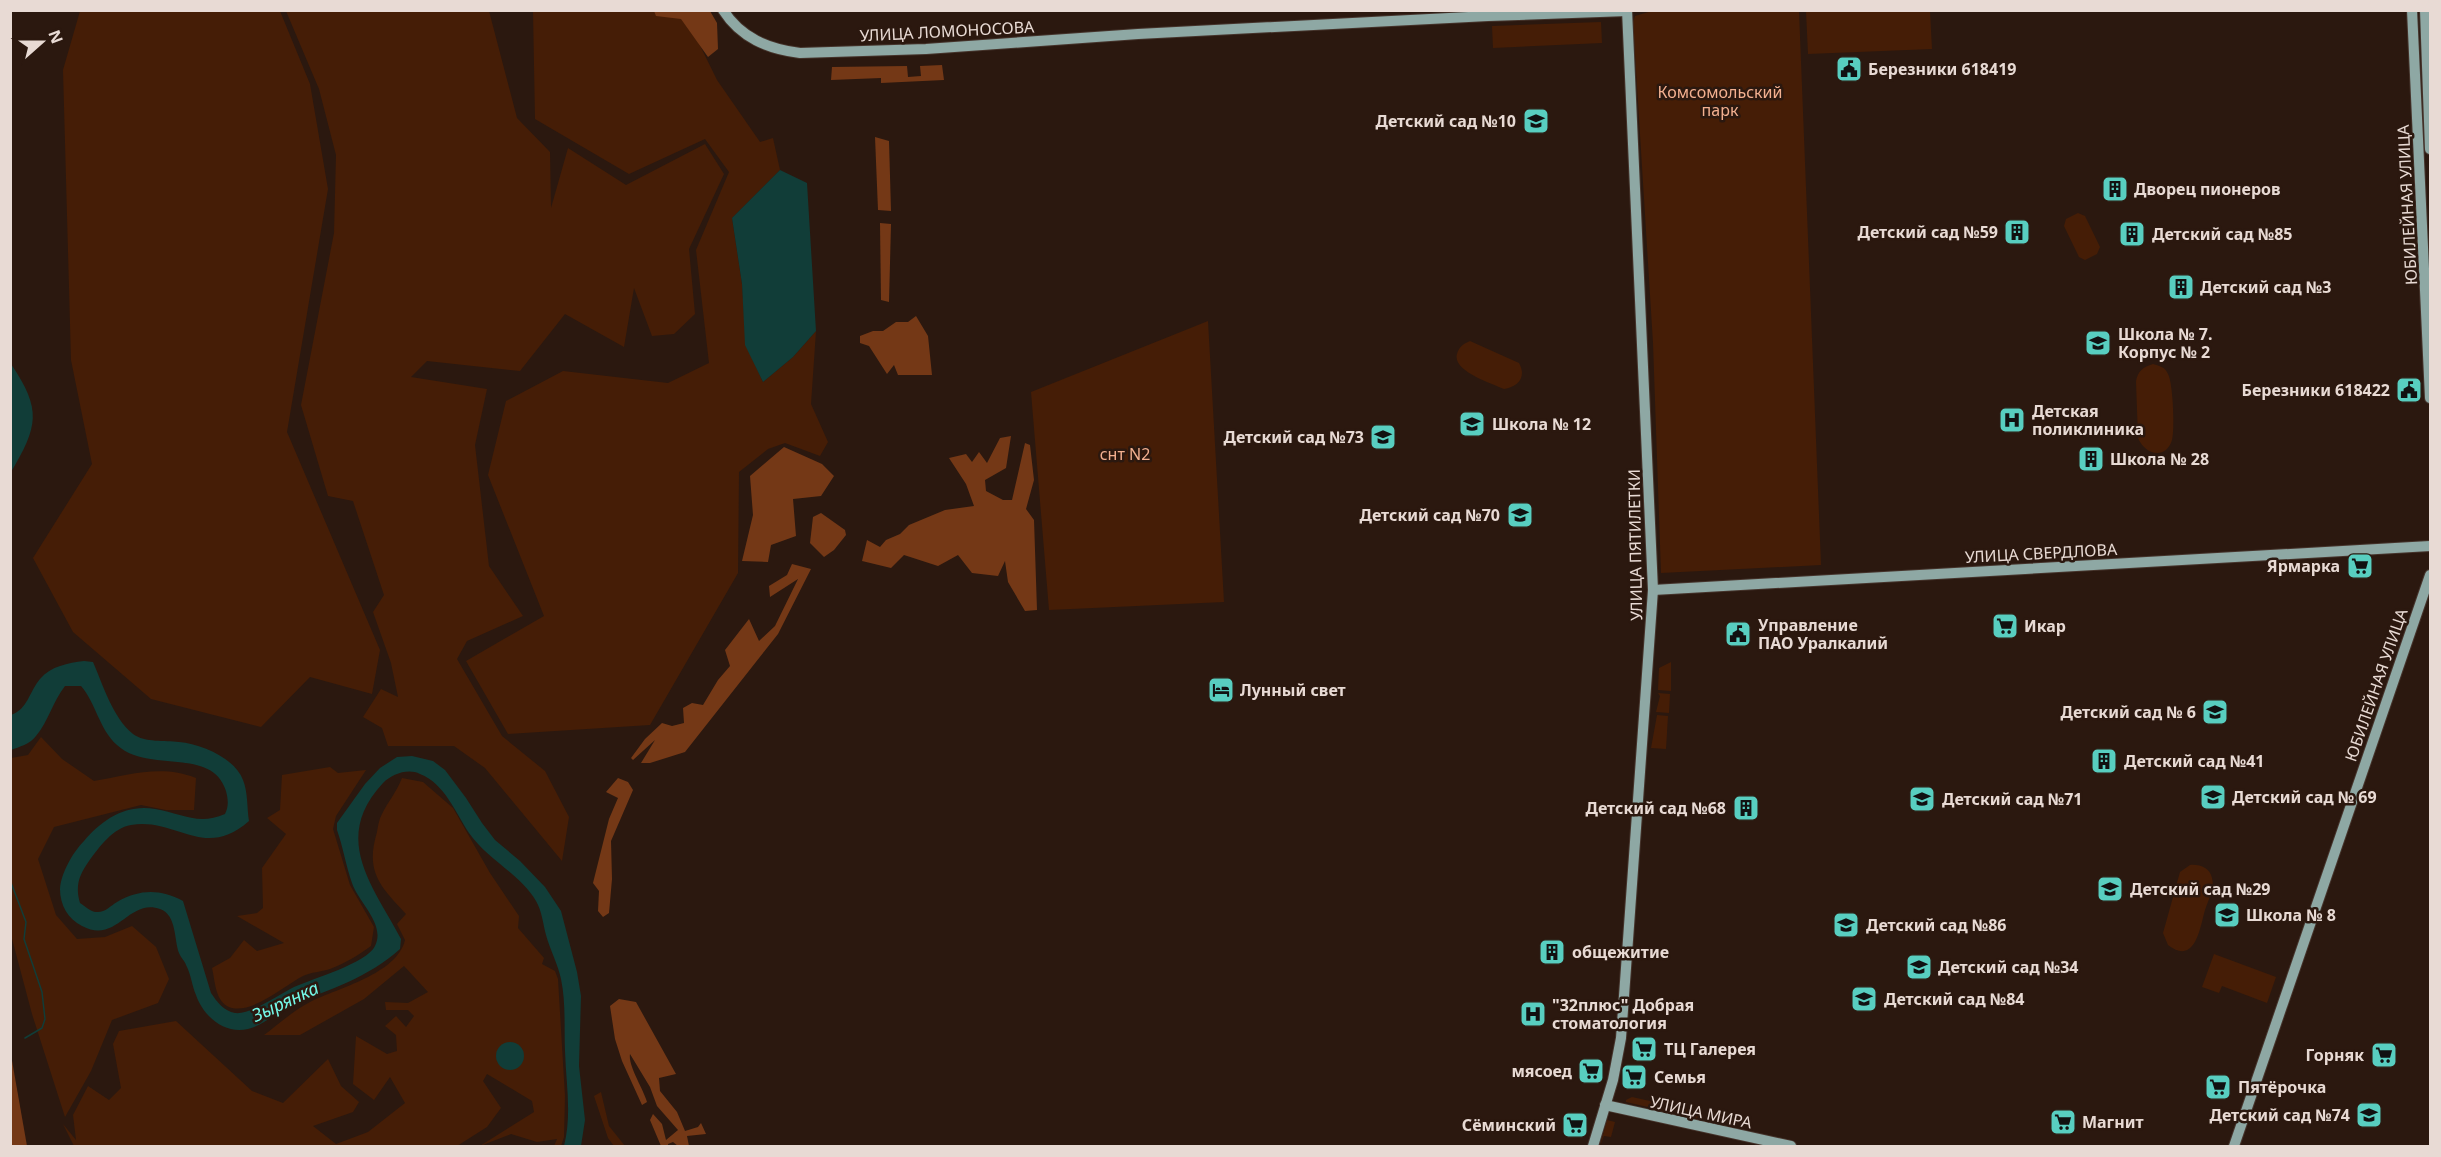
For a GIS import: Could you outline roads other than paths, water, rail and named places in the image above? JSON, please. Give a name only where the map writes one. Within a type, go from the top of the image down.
[{"type":"main road","name":"УЛИЦА ЛОМОНОСОВА","points":[[723,10],[743,33],[766,46],[800,53],[1488,16],[1627,11]]},
{"type":"main road","name":"ЮБИЛЕЙНАЯ УЛИЦА","points":[[2412,10],[2430,398]]},
{"type":"main road","name":"ЮБИЛЕЙНАЯ УЛИЦА","points":[[2425,10],[2430,148]]},
{"type":"main road","name":"УЛИЦА ПЯТИЛЕТКИ","points":[[1593,1146],[1616,1072],[1620,1038],[1653,590],[1627,11]]},
{"type":"main road","name":"УЛИЦА СВЕРДЛОВА","points":[[1653,590],[2430,546]]},
{"type":"main road","name":"ЮБИЛЕЙНАЯ УЛИЦА","points":[[2234,1146],[2430,575]]},
{"type":"main road","name":"УЛИЦА МИРА","points":[[1605,1105],[1791,1146]]},
{"type":"water","points":[[780,170],[807,183],[816,331],[793,357],[763,382],[745,345],[742,284],[732,218]]},
{"type":"water","points":[[11,364],[28,394],[33,418],[27,442],[11,472]]},
{"type":"water","name":"Зырянка","points":[[84,661],[93,662],[114,710],[133,734],[149,740],[188,743],[207,749],[233,765],[245,785],[249,821],[233,832],[218,837],[204,838],[147,824],[124,827],[107,839],[97,850],[80,876],[78,886],[80,903],[92,911],[99,912],[125,898],[150,892],[166,894],[183,901],[211,993],[227,1010],[235,1013],[249,1011],[294,987],[351,964],[375,946],[377,930],[370,913],[352,883],[337,823],[365,784],[380,768],[397,757],[412,756],[433,761],[445,770],[495,840],[520,861],[545,887],[561,911],[581,996],[579,1066],[585,1120],[581,1146],[564,1146],[568,1111],[564,997],[560,973],[538,905],[529,891],[476,842],[436,784],[420,774],[405,772],[383,783],[368,804],[360,824],[358,843],[362,862],[369,881],[401,939],[400,949],[362,975],[292,1005],[254,1027],[231,1029],[209,1017],[199,1003],[188,969],[179,953],[172,922],[160,909],[149,907],[139,910],[104,930],[94,930],[73,920],[61,901],[60,889],[63,876],[72,857],[98,826],[124,811],[144,808],[190,818],[206,819],[225,814],[228,802],[226,791],[219,777],[207,769],[194,764],[145,758],[117,745],[106,731],[81,686],[65,686],[34,739],[11,750],[11,715],[21,709],[40,679],[55,668]]},
{"type":"water","points":[[510,1042],[520,1046],[524,1056],[520,1066],[510,1070],[500,1066],[496,1056],[500,1046]]},
{"type":"waterway","points":[[10,880],[26,922],[24,939],[42,992],[45,1019],[42,1028],[25,1038]]},
{"type":"place","name":"Березники 618419","points":[[1849,69]]},
{"type":"place","name":"Детский сад №10","points":[[1536,121]]},
{"type":"place","name":"Дворец пионеров","points":[[2115,189]]},
{"type":"place","name":"Детский сад №59","points":[[2017,232]]},
{"type":"place","name":"Детский сад №85","points":[[2132,234]]},
{"type":"place","name":"Детский сад №3","points":[[2181,287]]},
{"type":"place","name":"Школа № 7. Корпус № 2","points":[[2098,343]]},
{"type":"place","name":"Березники 618422","points":[[2409,390]]},
{"type":"place","name":"Детская поликлиника","points":[[2012,420]]},
{"type":"place","name":"Школа № 12","points":[[1472,424]]},
{"type":"place","name":"Детский сад №73","points":[[1383,437]]},
{"type":"place","name":"Школа № 28","points":[[2091,459]]},
{"type":"place","name":"Детский сад №70","points":[[1520,515]]},
{"type":"place","name":"Ярмарка","points":[[2360,566]]},
{"type":"place","name":"Икар","points":[[2005,626]]},
{"type":"place","name":"Управление ПАО Уралкалий","points":[[1738,634]]},
{"type":"place","name":"Лунный свет","points":[[1221,690]]},
{"type":"place","name":"Детский сад № 6","points":[[2215,712]]},
{"type":"place","name":"Детский сад №41","points":[[2104,761]]},
{"type":"place","name":"Детский сад № 69","points":[[2213,797]]},
{"type":"place","name":"Детский сад №71","points":[[1922,799]]},
{"type":"place","name":"Детский сад №68","points":[[1746,808]]},
{"type":"place","name":"Детский сад №29","points":[[2110,889]]},
{"type":"place","name":"Школа № 8","points":[[2227,915]]},
{"type":"place","name":"Детский сад №86","points":[[1846,925]]},
{"type":"place","name":"общежитие","points":[[1552,952]]},
{"type":"place","name":"Детский сад №34","points":[[1919,967]]},
{"type":"place","name":"Детский сад №84","points":[[1864,999]]},
{"type":"place","name":"\"32плюс\" Добрая стоматология","points":[[1533,1014]]},
{"type":"place","name":"ТЦ Галерея","points":[[1644,1049]]},
{"type":"place","name":"Горняк","points":[[2384,1055]]},
{"type":"place","name":"мясоед","points":[[1591,1071]]},
{"type":"place","name":"Семья","points":[[1634,1077]]},
{"type":"place","name":"Пятёрочка","points":[[2218,1087]]},
{"type":"place","name":"Детский сад №74","points":[[2369,1115]]},
{"type":"place","name":"Магнит","points":[[2063,1122]]},
{"type":"place","name":"Сёминский","points":[[1575,1125]]},
{"type":"park label","name":"Комсомольский парк","points":[[1720,101]]},
{"type":"park label","name":"снт N2","points":[[1125,454]]}]
